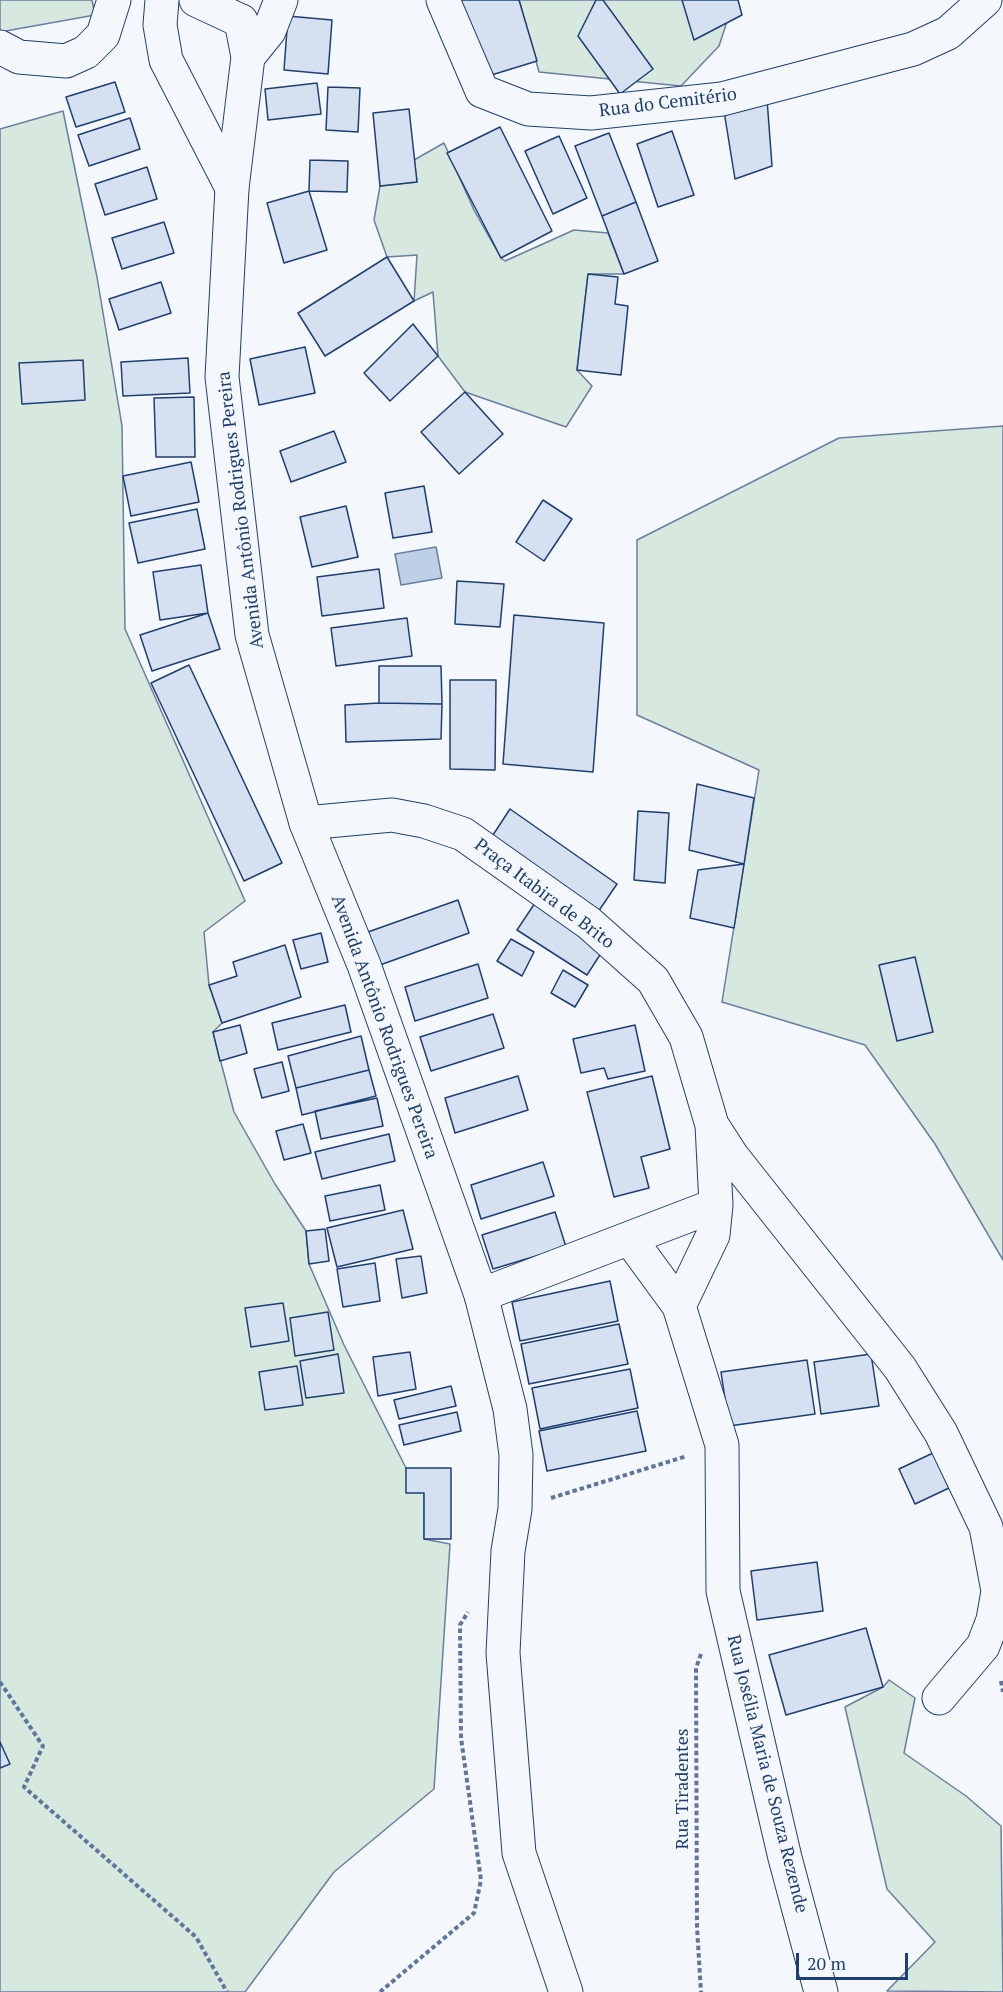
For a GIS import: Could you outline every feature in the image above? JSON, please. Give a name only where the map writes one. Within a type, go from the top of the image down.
[{"type":"street","points":[[0,47],[19,57],[66,61],[86,52],[104,35],[114,0]]},
{"type":"street","points":[[162,0],[160,25],[166,60],[232,188]]},
{"type":"street","points":[[196,0],[253,17]]},
{"type":"street","name":"Avenida Antônio Rodrigues Pereira","points":[[281,0],[253,17],[232,188],[222,377],[252,635],[306,823],[364,965],[481,1295],[510,1409],[516,1455],[515,1509],[508,1551],[503,1653],[519,1853],[566,1992]]},
{"type":"street","name":"Rua do Cemitério","points":[[443,0],[482,92],[528,109],[591,113],[722,99],[913,49],[948,33],[985,0]]},
{"type":"street","name":"Praça Itabira de Brito","points":[[306,823],[392,815],[424,821],[463,834],[590,923],[653,980],[686,1037],[712,1125]]},
{"type":"street","points":[[679,1306],[713,1235],[716,1205],[712,1125]]},
{"type":"street","points":[[712,1125],[732,1156],[900,1368],[941,1433],[986,1527],[998,1591],[993,1620],[983,1646],[939,1698]]},
{"type":"street","points":[[481,1295],[716,1205]]},
{"type":"street","name":"Rua Josélia Maria de Souza Rezende","points":[[630,1239],[679,1306],[722,1445],[723,1591],[785,1858],[821,1992]]},
{"type":"path","points":[[515,1509],[722,1445]]},
{"type":"path","points":[[380,1992],[474,1913],[481,1880],[461,1738],[460,1648],[460,1625],[472,1606]]},
{"type":"path","name":"Rua Tiradentes","points":[[701,1992],[698,1927],[696,1668],[704,1646]]},
{"type":"path","points":[[0,1682],[43,1746],[24,1787],[196,1937],[227,1992]]},
{"type":"shaded area","points":[[0,0],[92,0],[95,15],[0,32]]},
{"type":"shaded area","points":[[519,0],[734,0],[719,46],[681,86],[539,72]]},
{"type":"shaded area","points":[[63,111],[97,277],[122,426],[125,629],[245,901],[204,932],[209,985],[222,1023],[213,1032],[234,1112],[275,1184],[306,1231],[309,1264],[344,1345],[406,1468],[424,1493],[424,1539],[450,1544],[434,1789],[334,1872],[245,1992],[0,1992],[0,129]]},
{"type":"shaded area","points":[[444,143],[474,210],[501,258],[505,261],[574,230],[608,233],[624,274],[588,274],[577,370],[592,386],[566,427],[465,392],[438,356],[433,292],[414,301],[417,255],[387,257],[374,220],[380,186],[417,182],[414,160]]},
{"type":"shaded area","points":[[1003,426],[1003,1260],[935,1144],[865,1045],[722,1002],[759,770],[637,715],[637,540],[839,438]]},
{"type":"shaded area","points":[[889,1680],[915,1698],[904,1753],[966,1796],[1001,1826],[1003,1992],[887,1991],[935,1942],[887,1889],[845,1707],[883,1687]]},
{"type":"water","points":[[436,547],[442,578],[401,585],[395,554]]},
{"type":"building","points":[[461,0],[519,0],[537,61],[485,77]]},
{"type":"building","points":[[596,0],[603,0],[653,69],[620,94],[578,36]]},
{"type":"building","points":[[682,0],[738,0],[742,15],[694,40]]},
{"type":"building","points":[[288,16],[332,20],[328,74],[284,70]]},
{"type":"building","points":[[115,82],[125,112],[76,127],[66,97]]},
{"type":"building","points":[[317,83],[321,114],[268,120],[265,89]]},
{"type":"building","points":[[328,87],[360,88],[358,132],[326,130]]},
{"type":"building","points":[[722,99],[767,99],[772,166],[735,179]]},
{"type":"building","points":[[409,109],[417,182],[380,186],[373,113]]},
{"type":"building","points":[[130,118],[140,149],[89,166],[78,135]]},
{"type":"building","points":[[500,127],[552,231],[501,258],[447,153]]},
{"type":"building","points":[[672,131],[694,195],[658,207],[637,144]]},
{"type":"building","points":[[609,133],[636,202],[602,216],[575,146]]},
{"type":"building","points":[[559,136],[587,198],[553,214],[525,151]]},
{"type":"building","points":[[310,160],[348,161],[347,192],[309,191]]},
{"type":"building","points":[[147,167],[157,199],[105,215],[95,184]]},
{"type":"building","points":[[309,191],[327,250],[284,263],[267,203]]},
{"type":"building","points":[[636,202],[658,261],[624,274],[602,216]]},
{"type":"building","points":[[164,222],[174,253],[122,269],[112,238]]},
{"type":"building","points":[[387,257],[414,301],[325,356],[298,313]]},
{"type":"building","points":[[588,274],[618,277],[615,304],[628,306],[621,375],[577,370]]},
{"type":"building","points":[[161,282],[171,313],[119,330],[109,299]]},
{"type":"building","points":[[413,324],[438,356],[390,401],[364,373]]},
{"type":"building","points":[[305,347],[315,393],[259,405],[250,359]]},
{"type":"building","points":[[188,358],[190,393],[123,396],[121,362]]},
{"type":"building","points":[[83,360],[85,400],[22,404],[19,363]]},
{"type":"building","points":[[465,392],[503,434],[459,474],[421,432]]},
{"type":"building","points":[[194,397],[195,457],[156,457],[154,398]]},
{"type":"building","points":[[334,431],[346,462],[291,482],[280,451]]},
{"type":"building","points":[[191,462],[199,502],[131,516],[123,476]]},
{"type":"building","points":[[424,486],[432,532],[393,538],[385,493]]},
{"type":"building","points":[[543,500],[572,519],[544,561],[516,542]]},
{"type":"building","points":[[346,506],[358,557],[312,567],[300,517]]},
{"type":"building","points":[[197,509],[205,549],[138,563],[129,523]]},
{"type":"building","points":[[201,565],[208,613],[160,620],[153,572]]},
{"type":"building","points":[[379,569],[384,608],[322,616],[317,577]]},
{"type":"building","points":[[457,581],[504,584],[500,627],[455,624]]},
{"type":"building","points":[[208,613],[220,649],[152,671],[140,635]]},
{"type":"building","points":[[514,615],[604,623],[593,772],[503,764]]},
{"type":"building","points":[[407,618],[412,656],[336,666],[331,628]]},
{"type":"building","points":[[189,665],[282,863],[244,881],[151,683]]},
{"type":"building","points":[[379,666],[441,666],[442,704],[379,703]]},
{"type":"building","points":[[450,680],[496,680],[495,770],[450,769]]},
{"type":"building","points":[[442,704],[441,739],[346,742],[345,705]]},
{"type":"building","points":[[697,784],[754,798],[744,864],[689,850]]},
{"type":"building","points":[[510,809],[617,884],[598,912],[491,838]]},
{"type":"building","points":[[638,811],[669,813],[665,883],[634,880]]},
{"type":"building","points":[[744,864],[734,928],[690,918],[698,870]]},
{"type":"building","points":[[458,900],[469,933],[380,965],[368,932]]},
{"type":"building","points":[[535,903],[605,947],[587,975],[517,930]]},
{"type":"building","points":[[321,933],[328,962],[301,969],[293,940]]},
{"type":"building","points":[[511,939],[534,952],[522,976],[497,961]]},
{"type":"building","points":[[285,945],[301,997],[222,1023],[209,985],[237,976],[233,962]]},
{"type":"building","points":[[915,957],[933,1032],[897,1041],[879,965]]},
{"type":"building","points":[[478,964],[488,998],[415,1021],[405,987]]},
{"type":"building","points":[[563,970],[588,985],[575,1007],[551,993]]},
{"type":"building","points":[[345,1005],[351,1032],[278,1050],[272,1023]]},
{"type":"building","points":[[493,1014],[504,1048],[431,1071],[420,1037]]},
{"type":"building","points":[[240,1025],[247,1053],[220,1061],[213,1032]]},
{"type":"building","points":[[635,1025],[645,1071],[608,1079],[604,1068],[581,1073],[573,1039]]},
{"type":"building","points":[[361,1036],[369,1070],[296,1088],[288,1056]]},
{"type":"building","points":[[282,1062],[289,1091],[262,1098],[254,1069]]},
{"type":"building","points":[[369,1070],[376,1096],[302,1115],[296,1088]]},
{"type":"building","points":[[518,1076],[528,1110],[455,1133],[445,1098]]},
{"type":"building","points":[[652,1076],[670,1149],[641,1157],[649,1188],[614,1197],[587,1092]]},
{"type":"building","points":[[377,1098],[383,1126],[321,1139],[315,1111]]},
{"type":"building","points":[[303,1124],[311,1153],[284,1160],[276,1131]]},
{"type":"building","points":[[389,1134],[395,1161],[322,1179],[315,1152]]},
{"type":"building","points":[[543,1162],[554,1196],[481,1219],[471,1185]]},
{"type":"building","points":[[380,1185],[385,1210],[330,1221],[325,1196]]},
{"type":"building","points":[[403,1210],[413,1249],[337,1267],[327,1228]]},
{"type":"building","points":[[555,1212],[566,1247],[493,1269],[482,1235]]},
{"type":"building","points":[[325,1229],[329,1261],[309,1264],[306,1231]]},
{"type":"building","points":[[421,1256],[427,1293],[402,1298],[396,1259]]},
{"type":"building","points":[[375,1263],[380,1301],[343,1307],[337,1269]]},
{"type":"building","points":[[610,1281],[618,1321],[520,1341],[512,1302]]},
{"type":"building","points":[[283,1303],[289,1341],[251,1347],[245,1308]]},
{"type":"building","points":[[328,1312],[334,1350],[295,1356],[290,1318]]},
{"type":"building","points":[[619,1324],[628,1364],[529,1384],[521,1344]]},
{"type":"building","points":[[410,1352],[416,1389],[378,1396],[373,1357]]},
{"type":"building","points":[[338,1354],[344,1393],[306,1398],[300,1361]]},
{"type":"building","points":[[871,1354],[879,1406],[821,1414],[814,1362]]},
{"type":"building","points":[[807,1360],[815,1414],[729,1426],[721,1372]]},
{"type":"building","points":[[297,1366],[303,1405],[265,1410],[259,1372]]},
{"type":"building","points":[[630,1369],[638,1408],[540,1429],[532,1388]]},
{"type":"building","points":[[451,1386],[456,1406],[399,1419],[394,1400]]},
{"type":"building","points":[[637,1411],[646,1451],[547,1471],[539,1431]]},
{"type":"building","points":[[457,1412],[461,1431],[404,1445],[399,1425]]},
{"type":"building","points":[[933,1453],[949,1488],[915,1504],[899,1469]]},
{"type":"building","points":[[406,1468],[451,1468],[451,1539],[424,1539],[424,1493],[406,1493]]},
{"type":"building","points":[[817,1562],[823,1611],[757,1620],[751,1571]]},
{"type":"building","points":[[866,1628],[883,1687],[786,1715],[769,1655]]},
{"type":"building","points":[[0,1742],[10,1764],[0,1768]]}]
